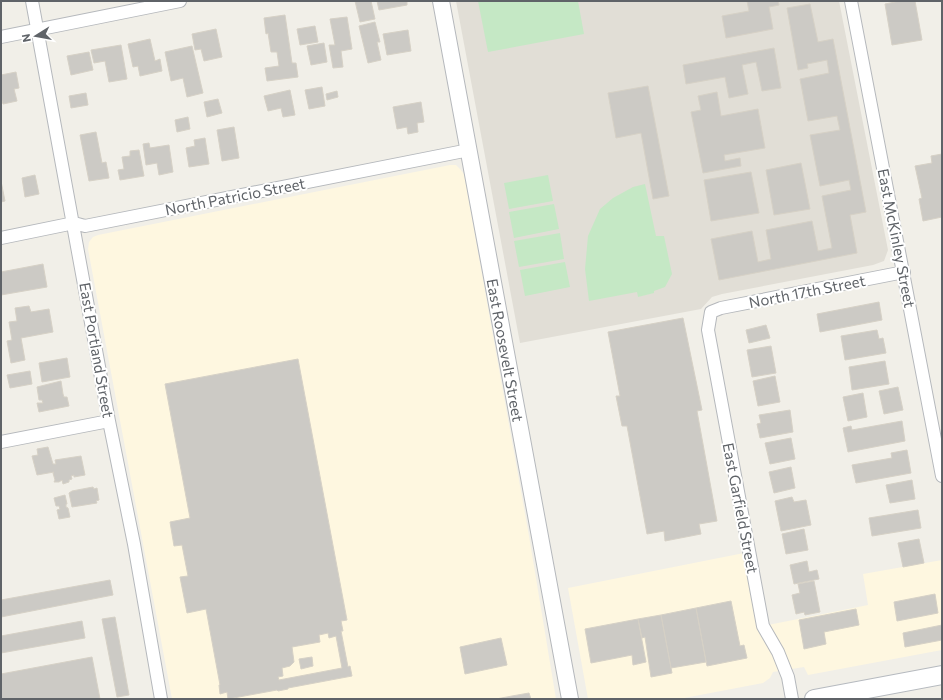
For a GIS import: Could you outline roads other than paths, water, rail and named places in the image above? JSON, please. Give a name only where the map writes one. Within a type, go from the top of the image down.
[{"type":"main road","points":[[814,699],[942,675]]},
{"type":"street","name":"East Portland Street","points":[[32,1],[74,223],[109,421],[134,544],[161,699]]},
{"type":"street","points":[[1,37],[180,1]]},
{"type":"street","name":"East Roosevelt Street","points":[[441,1],[570,699]]},
{"type":"street","name":"East McKinley Street","points":[[851,1],[942,476]]},
{"type":"street","name":"North Patricio Street","points":[[1,238],[74,223],[85,226],[469,150]]},
{"type":"street","name":"North 17th Street","points":[[711,312],[721,308],[904,272]]},
{"type":"street","name":"East Garfield Street","points":[[711,312],[708,330],[763,626],[778,652],[788,677],[792,699]]},
{"type":"street","points":[[1,442],[109,421]]}]
